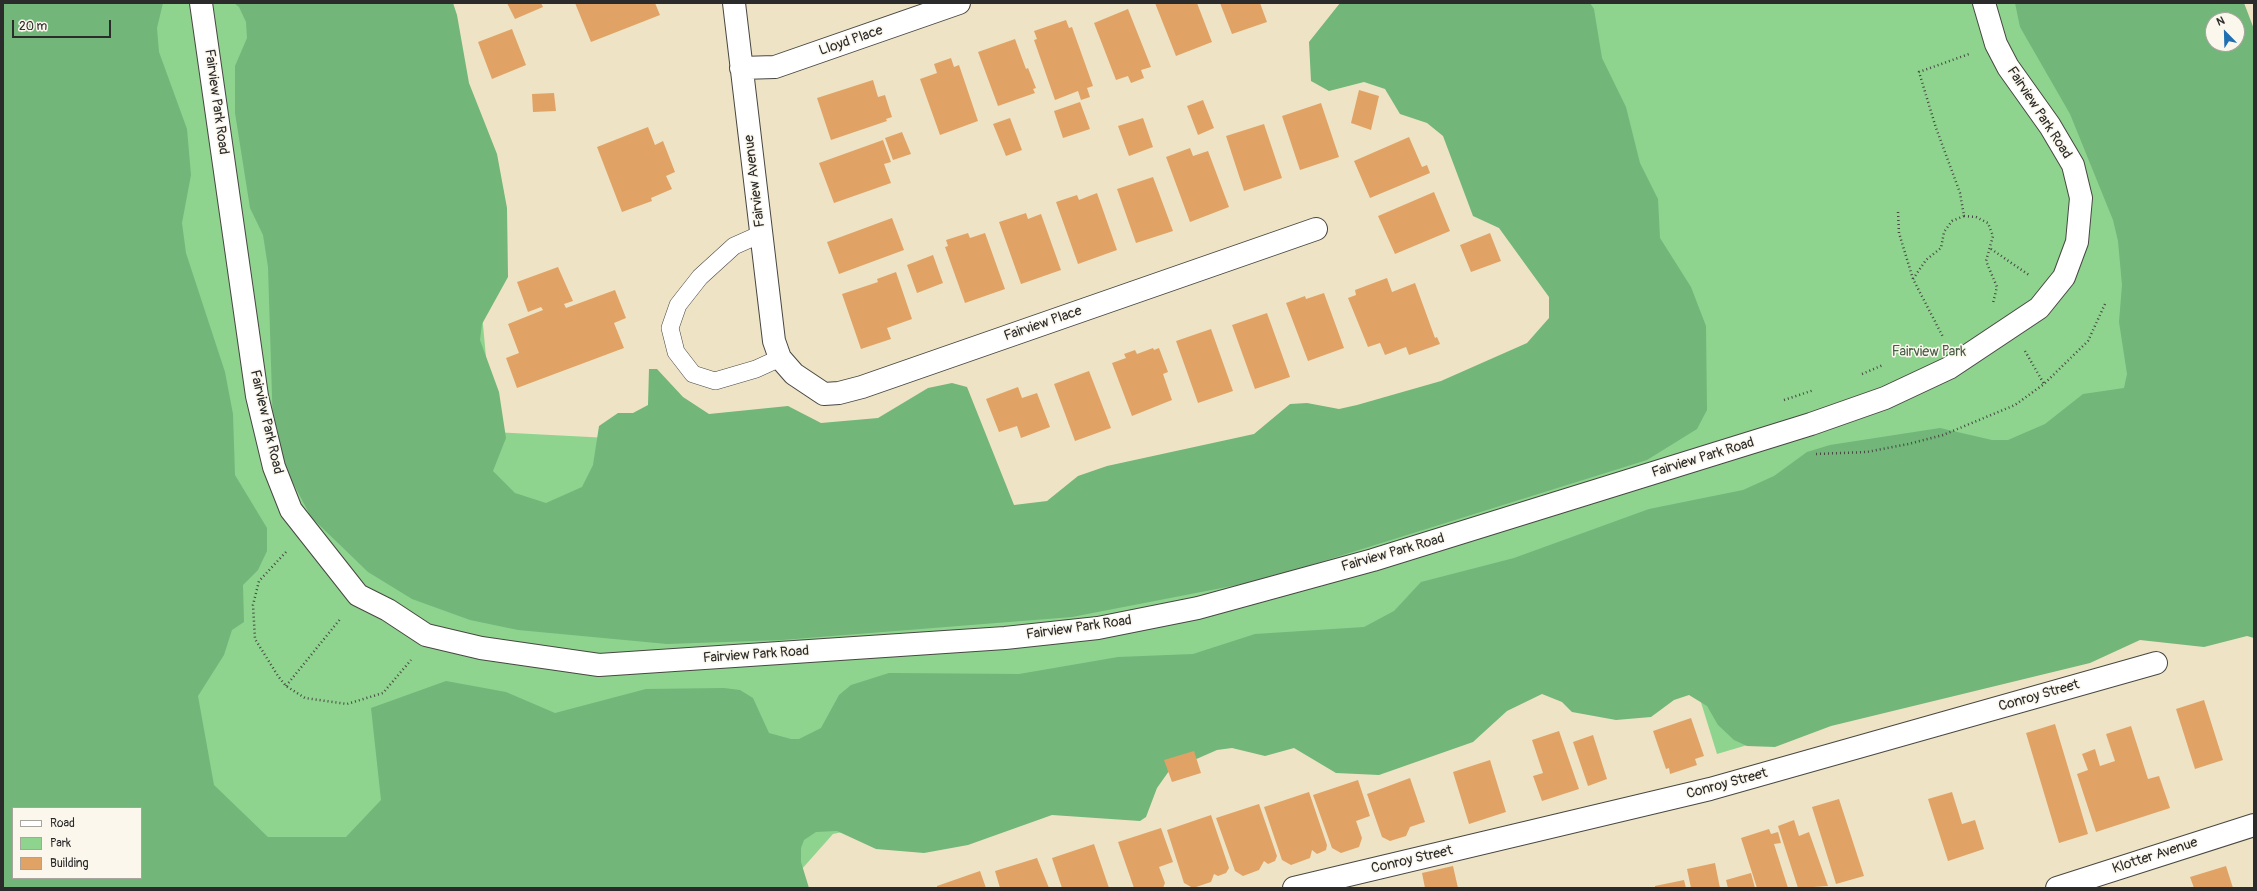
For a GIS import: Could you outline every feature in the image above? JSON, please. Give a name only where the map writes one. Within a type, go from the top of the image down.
[{"type":"street","name":"Fairview Park Road","points":[[201,3],[258,396],[274,467],[291,510],[358,595],[388,610],[426,635],[481,648],[598,665],[1005,638],[1098,628],[1198,608],[1373,560],[1811,424],[1885,398],[1949,368],[2011,329],[2039,308],[2064,277],[2078,242],[2080,198],[2073,165],[2050,126],[2008,67],[1996,44],[1984,3]]},
{"type":"street","name":"Fairview Avenue","points":[[734,3],[774,341],[780,358]]},
{"type":"street","name":"Lloyd Place","points":[[741,68],[775,67],[959,3]]},
{"type":"street","name":"Fairview Place","points":[[780,358],[794,374],[811,387],[824,394],[839,393],[1316,230]]},
{"type":"street","name":"Conroy Street","points":[[1294,888],[1710,789],[2156,663]]},
{"type":"street","name":"Klotter Avenue","points":[[2057,888],[2254,824]]},
{"type":"lane","points":[[761,234],[734,246],[700,277],[678,306],[670,328],[676,352],[693,374],[715,381],[756,369],[780,358]]},
{"type":"path","points":[[1964,216],[1960,193],[1936,128],[1919,72],[1996,44]]},
{"type":"path","points":[[1898,212],[1899,233],[1914,279],[1943,337],[1948,334]]},
{"type":"path","points":[[1914,279],[1926,260],[1941,248],[1944,232],[1952,221],[1964,216],[1976,217],[1988,223],[1993,236],[1991,249],[1986,261],[1997,287],[1994,303],[1988,306]]},
{"type":"path","points":[[1991,249],[2019,269],[2055,290]]},
{"type":"path","points":[[1813,454],[1867,452],[1943,435],[2015,405],[2044,384],[2088,341],[2105,304]]},
{"type":"path","points":[[2011,329],[2044,384]]},
{"type":"path","points":[[306,530],[259,580],[253,605],[255,639],[286,686],[305,698],[347,704],[383,693],[410,662],[426,635]]},
{"type":"path","points":[[286,686],[344,614]]},
{"type":"green space","name":"Fairview Park","points":[[3,3],[453,3],[493,432],[628,439],[999,542],[1604,340],[1477,3],[2222,3],[2217,12],[2205,12],[2205,52],[2214,52],[2254,595],[1717,754],[1686,654],[1176,716],[1135,770],[833,834],[785,888],[3,888]]},
{"type":"green space","points":[[3,3],[163,3],[157,28],[159,52],[187,129],[191,175],[182,223],[186,253],[225,372],[233,414],[235,475],[267,528],[267,551],[258,570],[243,585],[244,622],[232,630],[224,655],[198,696],[214,785],[268,837],[346,837],[381,800],[371,708],[446,681],[506,692],[555,713],[646,689],[724,688],[740,690],[753,698],[769,733],[791,739],[799,739],[821,728],[839,695],[851,685],[889,673],[1019,674],[1118,657],[1193,654],[1255,634],[1364,627],[1394,611],[1421,582],[1514,558],[1649,509],[1743,490],[1774,476],[1807,452],[1830,445],[1940,428],[1992,440],[2008,440],[2045,424],[2083,394],[2124,388],[2127,374],[2119,322],[2122,285],[2118,241],[2113,220],[2070,114],[2020,27],[2015,3],[2244,3],[2254,29],[2254,638],[2247,636],[2204,647],[2140,640],[2090,663],[1831,726],[1775,747],[1747,746],[1734,740],[1718,725],[1707,706],[1689,695],[1674,700],[1651,717],[1616,720],[1572,712],[1562,702],[1542,694],[1507,711],[1473,742],[1379,775],[1336,773],[1294,748],[1265,756],[1232,748],[1217,750],[1169,771],[1157,788],[1146,817],[1140,821],[1052,815],[968,845],[924,853],[876,849],[837,831],[816,832],[804,840],[801,848],[801,862],[809,888],[3,888]]},
{"type":"green space","points":[[234,3],[453,3],[457,15],[469,83],[497,154],[507,208],[508,277],[482,324],[480,340],[499,392],[506,438],[493,471],[515,493],[546,503],[582,487],[593,465],[599,426],[618,413],[633,413],[648,405],[649,369],[657,369],[683,397],[709,414],[788,406],[821,423],[878,418],[928,388],[952,383],[967,387],[1014,505],[1047,501],[1078,476],[1107,466],[1254,434],[1290,404],[1307,403],[1339,409],[1357,405],[1441,381],[1527,343],[1549,318],[1549,297],[1499,228],[1473,216],[1443,136],[1427,123],[1400,114],[1385,89],[1364,82],[1329,91],[1311,81],[1309,42],[1340,3],[1590,3],[1594,9],[1602,58],[1626,107],[1640,163],[1658,199],[1660,238],[1691,287],[1706,326],[1707,410],[1697,429],[1647,460],[1263,580],[1072,617],[782,640],[667,644],[518,630],[470,620],[412,599],[368,572],[311,517],[280,458],[273,428],[268,267],[263,235],[250,208],[235,113],[235,66],[247,38],[246,22],[239,7]]},
{"type":"building","points":[[507,3],[541,3],[543,7],[515,19]]},
{"type":"building","points":[[575,3],[655,3],[660,15],[591,42]]},
{"type":"building","points":[[1155,3],[1197,3],[1212,42],[1176,56]]},
{"type":"building","points":[[1220,3],[1260,3],[1267,22],[1232,34]]},
{"type":"building","points":[[1128,9],[1151,67],[1141,70],[1144,78],[1131,83],[1128,76],[1116,80],[1094,23]]},
{"type":"building","points":[[1066,20],[1069,28],[1072,27],[1093,86],[1087,88],[1090,97],[1081,100],[1078,91],[1055,100],[1034,40],[1037,39],[1034,31]]},
{"type":"building","points":[[512,29],[526,65],[492,79],[478,42]]},
{"type":"building","points":[[1015,39],[1026,69],[1028,68],[1036,88],[1033,89],[1035,93],[998,106],[978,52]]},
{"type":"building","points":[[951,58],[954,67],[959,65],[978,121],[940,135],[920,79],[937,73],[934,64]]},
{"type":"building","points":[[873,80],[878,97],[885,95],[892,117],[886,119],[887,121],[831,140],[817,98]]},
{"type":"building","points":[[1359,90],[1379,96],[1371,130],[1351,123]]},
{"type":"building","points":[[554,93],[556,111],[533,112],[532,94]]},
{"type":"building","points":[[1203,100],[1214,128],[1198,135],[1187,106]]},
{"type":"building","points":[[1080,102],[1090,129],[1063,138],[1054,111]]},
{"type":"building","points":[[1321,103],[1339,157],[1300,170],[1282,116]]},
{"type":"building","points":[[1010,118],[1022,150],[1006,156],[993,124]]},
{"type":"building","points":[[1143,118],[1153,147],[1129,156],[1118,126]]},
{"type":"building","points":[[1264,124],[1282,178],[1244,191],[1226,136]]},
{"type":"building","points":[[648,127],[655,145],[663,141],[675,172],[666,176],[672,189],[651,198],[652,201],[622,212],[597,147]]},
{"type":"building","points":[[902,132],[911,154],[893,160],[885,138]]},
{"type":"building","points":[[1409,137],[1422,167],[1427,165],[1430,173],[1370,198],[1354,161]]},
{"type":"building","points":[[883,140],[891,162],[884,164],[891,183],[834,203],[819,163]]},
{"type":"building","points":[[1190,148],[1193,156],[1208,151],[1229,207],[1190,222],[1166,157]]},
{"type":"building","points":[[1153,177],[1173,231],[1136,243],[1117,189]]},
{"type":"building","points":[[1434,192],[1450,231],[1395,254],[1378,216]]},
{"type":"building","points":[[1097,193],[1117,250],[1078,264],[1056,202],[1077,195],[1079,200]]},
{"type":"building","points":[[1026,213],[1028,219],[1041,214],[1061,270],[1021,284],[999,222]]},
{"type":"building","points":[[892,218],[904,250],[839,274],[827,242]]},
{"type":"building","points":[[968,233],[970,238],[985,233],[1005,289],[965,303],[945,247],[948,246],[946,240]]},
{"type":"building","points":[[1490,233],[1501,261],[1471,272],[1460,245]]},
{"type":"building","points":[[933,255],[943,283],[917,293],[907,265]]},
{"type":"building","points":[[558,267],[573,301],[564,304],[566,308],[615,290],[626,318],[614,323],[624,348],[517,388],[506,358],[519,353],[508,324],[543,310],[541,307],[528,312],[517,282]]},
{"type":"building","points":[[896,272],[912,319],[887,328],[891,339],[861,349],[842,294],[878,282],[877,279]]},
{"type":"building","points":[[1387,278],[1392,292],[1415,283],[1435,338],[1437,337],[1440,344],[1409,355],[1406,347],[1385,355],[1380,343],[1368,347],[1348,298],[1356,295],[1355,290]]},
{"type":"building","points":[[1324,293],[1344,348],[1308,361],[1286,303],[1305,296],[1306,299]]},
{"type":"building","points":[[1267,313],[1290,377],[1255,389],[1232,325]]},
{"type":"building","points":[[1211,329],[1233,391],[1198,403],[1176,341]]},
{"type":"building","points":[[1153,348],[1154,350],[1159,348],[1168,372],[1163,374],[1172,400],[1132,416],[1112,363],[1126,358],[1124,354],[1135,350],[1137,354]]},
{"type":"building","points":[[1089,371],[1111,428],[1075,441],[1054,384]]},
{"type":"building","points":[[1018,387],[1022,398],[1037,393],[1050,427],[1021,438],[1017,426],[999,432],[986,399]]},
{"type":"building","points":[[2204,700],[2223,760],[2195,769],[2176,709]]},
{"type":"building","points":[[1691,718],[1704,756],[1695,759],[1697,765],[1670,774],[1669,768],[1666,769],[1653,731]]},
{"type":"building","points":[[2055,724],[2088,834],[2059,843],[2026,733]]},
{"type":"building","points":[[2131,726],[2148,779],[2159,776],[2170,808],[2096,832],[2077,774],[2088,770],[2082,754],[2095,749],[2100,766],[2115,761],[2106,734]]},
{"type":"building","points":[[1559,731],[1579,789],[1542,801],[1533,776],[1543,773],[1532,740]]},
{"type":"building","points":[[1593,735],[1607,779],[1588,786],[1573,742]]},
{"type":"building","points":[[1194,751],[1201,773],[1172,782],[1164,760]]},
{"type":"building","points":[[1490,760],[1506,812],[1469,824],[1453,772]]},
{"type":"building","points":[[1410,778],[1425,822],[1410,827],[1406,836],[1390,841],[1382,837],[1367,794]]},
{"type":"building","points":[[1358,780],[1370,816],[1356,821],[1362,838],[1359,847],[1341,853],[1332,848],[1313,795]]},
{"type":"building","points":[[1309,792],[1327,845],[1326,850],[1317,854],[1312,850],[1310,858],[1291,865],[1282,860],[1264,807]]},
{"type":"building","points":[[1952,792],[1962,824],[1975,820],[1984,849],[1948,861],[1928,799]]},
{"type":"building","points":[[1839,799],[1864,876],[1836,884],[1812,807]]},
{"type":"building","points":[[1259,804],[1277,856],[1275,861],[1268,864],[1264,861],[1259,870],[1243,876],[1235,871],[1216,818]]},
{"type":"building","points":[[1211,815],[1229,868],[1226,873],[1218,876],[1214,874],[1211,882],[1193,888],[1184,883],[1167,830]]},
{"type":"building","points":[[1794,820],[1799,836],[1809,832],[1828,886],[1798,888],[1778,826]]},
{"type":"building","points":[[1161,828],[1173,862],[1159,867],[1165,883],[1163,888],[1134,888],[1118,842]]},
{"type":"building","points":[[1769,829],[1771,834],[1778,832],[1781,843],[1774,844],[1788,888],[1757,888],[1741,838]]},
{"type":"building","points":[[1094,844],[1109,888],[1062,888],[1052,858]]},
{"type":"building","points":[[1037,858],[1049,888],[1000,888],[995,871]]},
{"type":"building","points":[[1715,863],[1720,888],[1691,888],[1687,869]]},
{"type":"building","points":[[1453,866],[1458,888],[1425,888],[1422,873]]},
{"type":"building","points":[[2226,866],[2233,888],[2194,888],[2190,877]]},
{"type":"building","points":[[980,871],[986,888],[937,888],[937,886]]},
{"type":"building","points":[[1751,873],[1755,888],[1728,888],[1726,880]]},
{"type":"building","points":[[1684,880],[1686,888],[1655,888],[1655,886]]}]
